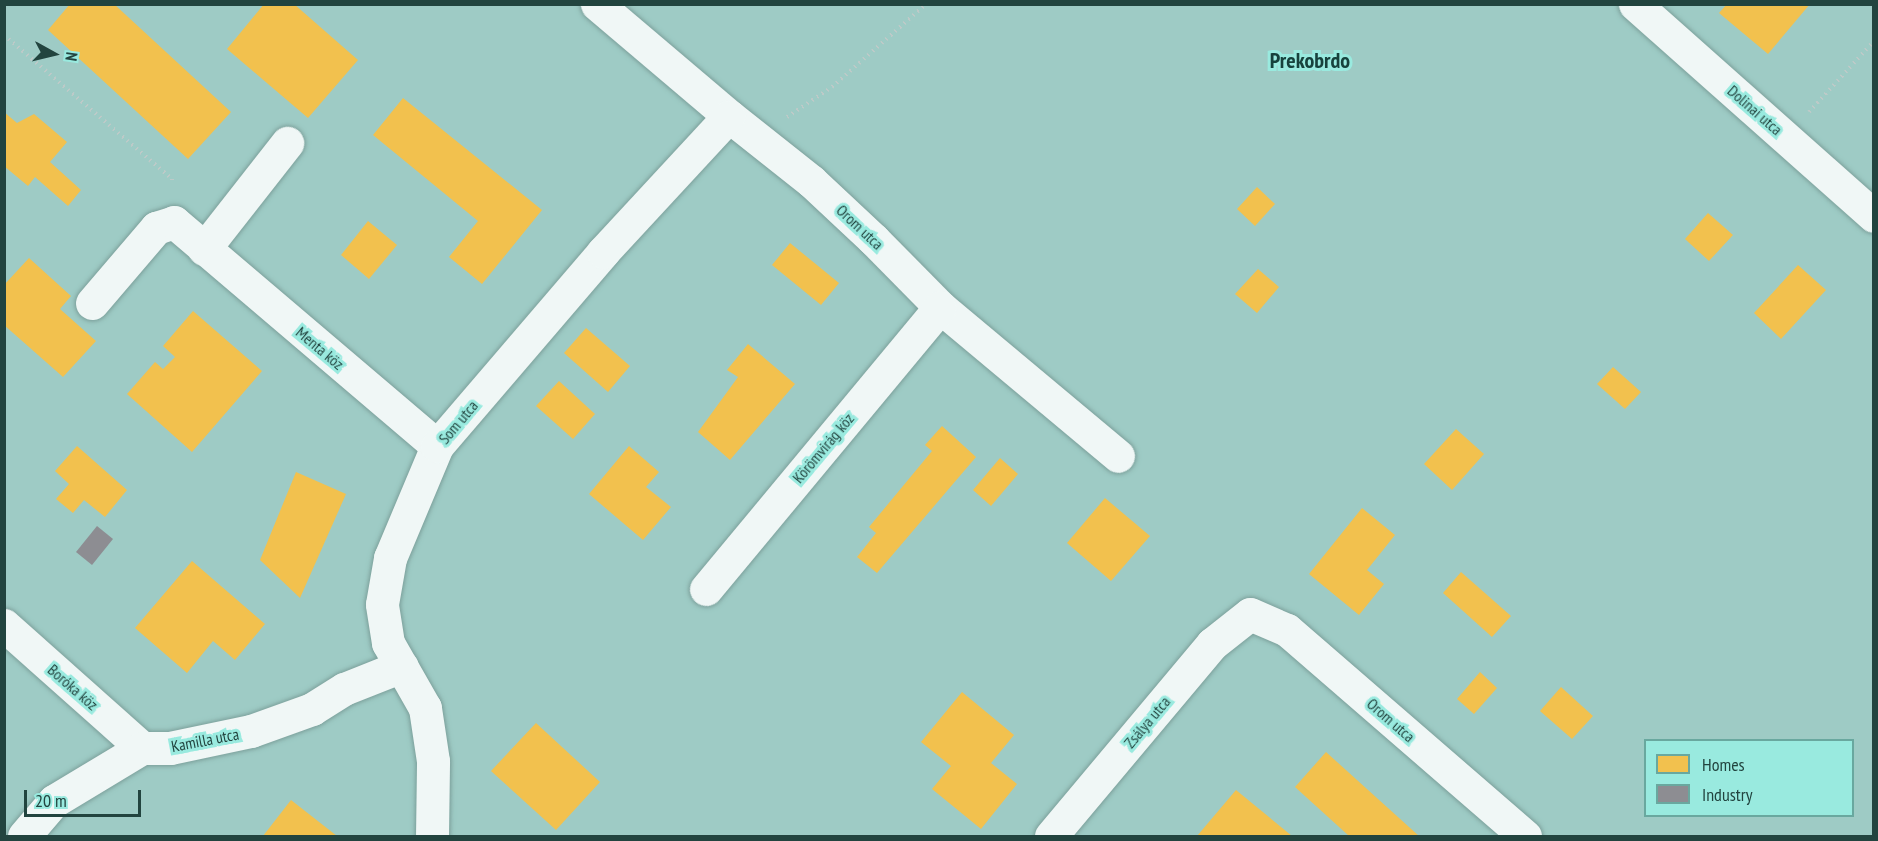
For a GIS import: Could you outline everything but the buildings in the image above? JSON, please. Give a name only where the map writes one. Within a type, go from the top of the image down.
[{"type":"street","name":"Orom utca","points":[[597,4],[729,116],[811,181],[874,240],[940,307],[1118,456]]},
{"type":"street","name":"Dolinai utca","points":[[1635,4],[1874,216]]},
{"type":"street","name":"Som utca","points":[[432,837],[433,761],[425,708],[388,644],[382,604],[390,558],[437,446],[603,252],[729,116]]},
{"type":"street","points":[[204,249],[286,143]]},
{"type":"street","name":"Menta köz","points":[[174,222],[437,446]]},
{"type":"street","points":[[92,303],[156,228],[174,222]]},
{"type":"street","name":"Körömvirág köz","points":[[706,589],[940,307]]},
{"type":"street","name":"Orom utca","points":[[1250,614],[1287,630],[1525,837]]},
{"type":"street","name":"Zsálya utca","points":[[1051,837],[1212,644],[1250,614]]},
{"type":"street","name":"Boróka köz","points":[[4,625],[142,748]]},
{"type":"street","name":"Kamilla utca","points":[[142,748],[170,748],[251,731],[312,709],[344,689],[402,666]]},
{"type":"street","points":[[24,837],[54,801],[142,748]]},
{"type":"path","points":[[756,138],[832,87],[926,4]]},
{"type":"path","points":[[4,35],[172,179],[174,222]]},
{"type":"path","points":[[1786,136],[1874,41]]},
{"type":"district","name":"Prekobrdo","points":[[1310,61]]}]
